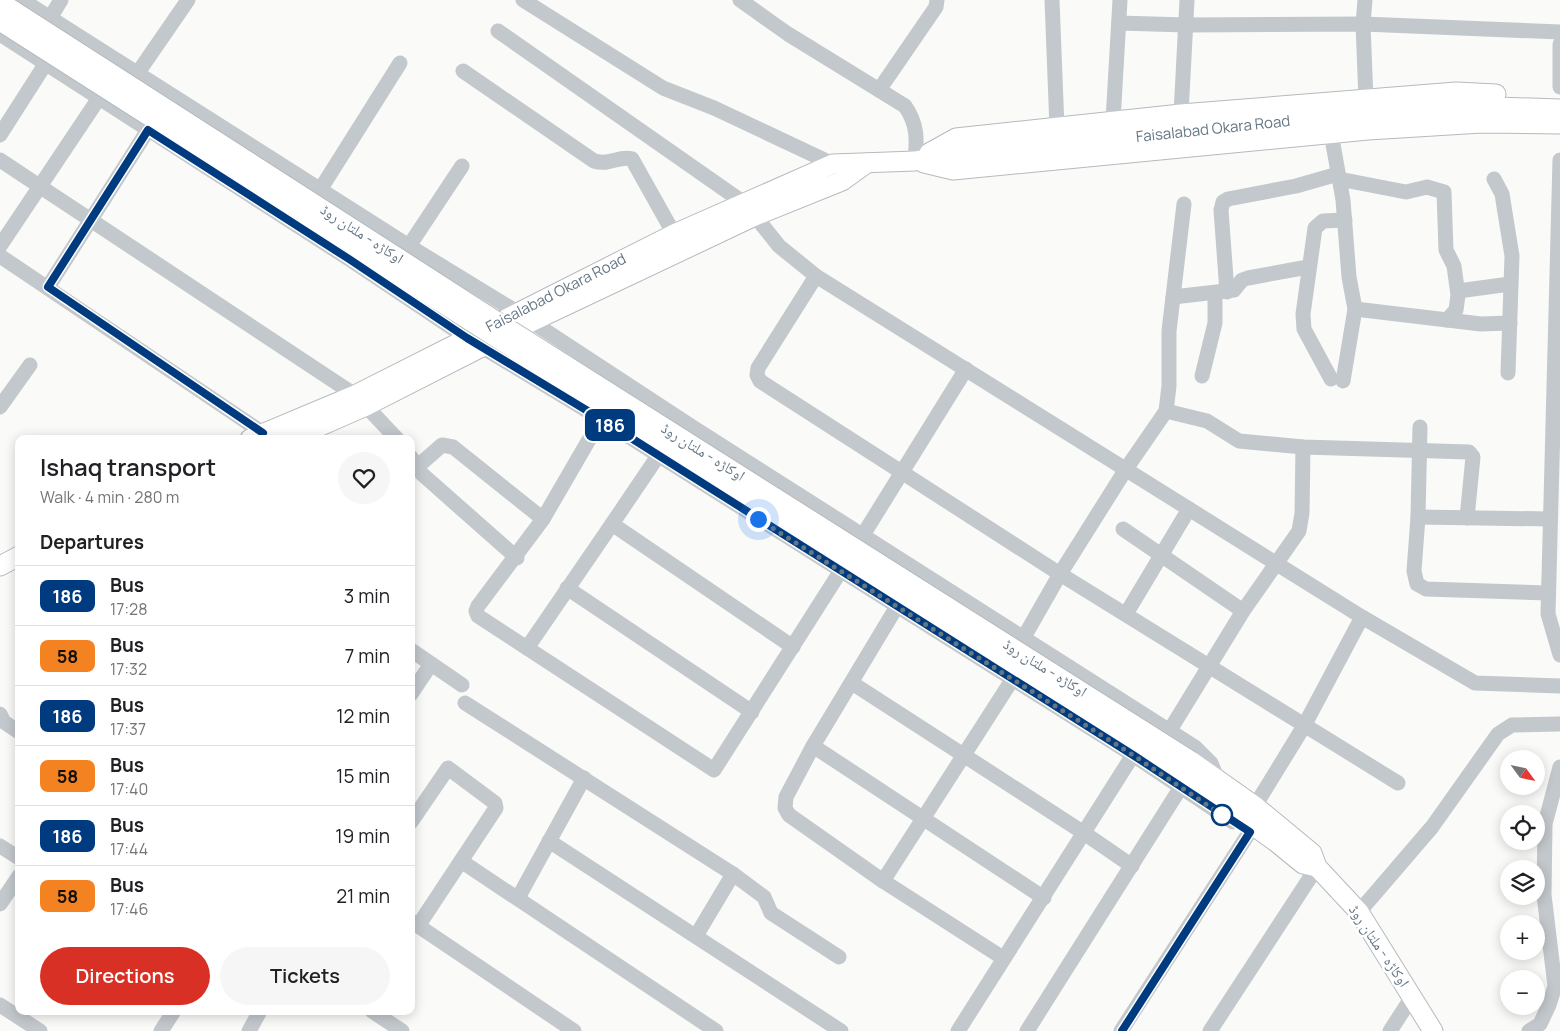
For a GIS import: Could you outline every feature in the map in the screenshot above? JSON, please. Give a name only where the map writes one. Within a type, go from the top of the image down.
[{"type":"main road","name":"اوکاڑہ - ملتان روڈ","points":[[0,2],[507,328],[1185,775],[1303,864],[1317,867]]},
{"type":"main road","name":"اوکاڑہ - ملتان روڈ","points":[[0,21],[1185,775],[1217,778],[1255,806],[1312,853],[1317,867],[1359,912],[1433,1031]]},
{"type":"main road","points":[[915,161],[956,138],[1181,114],[1456,92],[1560,96]]},
{"type":"main road","name":"Faisalabad Okara Road","points":[[524,317],[749,209],[832,164],[915,161],[959,153],[1466,106],[1560,109]]},
{"type":"main road","points":[[915,161],[953,170],[1331,133],[1482,123],[1560,124]]},
{"type":"main road","name":"Faisalabad Okara Road","points":[[298,435],[360,401],[524,317],[674,234],[842,181],[867,163]]},
{"type":"main road","name":"Faisalabad Okara Road","points":[[260,435],[360,401]]},
{"type":"main road","points":[[0,566],[15,558]]},
{"type":"main road","points":[[0,577],[15,570]]},
{"type":"street","points":[[22,0],[320,190],[524,317],[1170,730],[1202,752],[1211,764],[1217,778]]},
{"type":"street","points":[[50,18],[61,0]]},
{"type":"street","points":[[137,74],[188,0]]},
{"type":"street","points":[[523,0],[663,88],[714,108],[832,164]]},
{"type":"street","points":[[740,0],[788,34],[905,106],[914,118],[917,134],[915,161]]},
{"type":"street","points":[[879,90],[936,7],[937,0]]},
{"type":"street","points":[[1052,0],[1057,128]]},
{"type":"street","points":[[1114,122],[1120,0]]},
{"type":"street","points":[[1181,114],[1187,0]]},
{"type":"street","points":[[1365,0],[1363,24],[1366,100]]},
{"type":"street","points":[[1119,23],[1186,25],[1363,24],[1560,32]]},
{"type":"street","points":[[498,31],[749,209],[779,246],[816,276],[1362,617],[1475,682],[1560,686]]},
{"type":"street","points":[[0,34],[349,259],[474,343],[601,419],[896,608],[1133,755],[1185,775],[1250,832],[1276,842]]},
{"type":"street","points":[[1560,44],[1560,87]]},
{"type":"street","points":[[0,135],[46,63]]},
{"type":"street","points":[[320,190],[400,63]]},
{"type":"street","points":[[463,71],[594,161],[608,163],[626,157],[632,159],[674,234]]},
{"type":"street","points":[[0,246],[99,98]]},
{"type":"street","points":[[48,287],[148,130]]},
{"type":"street","points":[[1331,133],[1345,220],[1349,277],[1355,309],[1337,380],[1304,329],[1303,314],[1308,267],[1315,228],[1319,223],[1345,220]]},
{"type":"street","points":[[0,160],[360,401],[393,435]]},
{"type":"street","points":[[1560,160],[1548,593],[1548,614],[1560,655]]},
{"type":"street","points":[[409,246],[462,166]]},
{"type":"street","points":[[1202,376],[1221,292],[1221,210],[1223,202],[1228,199],[1338,177],[1406,192],[1426,187],[1444,192],[1446,250],[1454,266],[1455,283],[1458,290],[1456,310],[1447,320]]},
{"type":"street","points":[[1494,179],[1502,194],[1512,256],[1508,373]]},
{"type":"street","points":[[1024,637],[1060,574],[1126,469],[1166,411],[1169,386],[1168,331],[1184,204]]},
{"type":"street","points":[[0,256],[48,287],[256,435]]},
{"type":"street","points":[[1173,297],[1234,290],[1242,280],[1248,278],[1308,267]]},
{"type":"street","points":[[816,276],[758,368],[757,376],[760,381],[1060,574],[1398,784]]},
{"type":"street","points":[[1458,290],[1510,284]]},
{"type":"street","points":[[1355,309],[1481,324],[1510,323]]},
{"type":"street","points":[[0,407],[30,365]]},
{"type":"street","points":[[863,535],[966,369]]},
{"type":"street","points":[[1166,411],[1207,421],[1239,441],[1302,447],[1461,450],[1469,452],[1473,457],[1467,518]]},
{"type":"street","points":[[601,419],[543,519],[517,558],[476,610],[478,616],[710,769],[717,768],[840,572]]},
{"type":"street","points":[[1420,427],[1418,517],[1414,571],[1417,584],[1426,589],[1548,593]]},
{"type":"street","points":[[415,461],[442,445],[453,447],[543,519]]},
{"type":"street","points":[[1170,730],[1243,611],[1298,531],[1302,513],[1302,447]]},
{"type":"street","points":[[527,648],[658,456]]},
{"type":"street","points":[[415,464],[422,474],[517,558]]},
{"type":"street","points":[[1126,614],[1189,509]]},
{"type":"street","points":[[1418,517],[1550,519]]},
{"type":"street","points":[[612,524],[793,647]]},
{"type":"street","points":[[1123,529],[1243,611]]},
{"type":"street","points":[[567,588],[752,712]]},
{"type":"street","points":[[896,608],[813,746],[786,797],[785,808],[789,815],[883,881],[1003,958]]},
{"type":"street","points":[[1255,806],[1304,726],[1362,617]]},
{"type":"street","points":[[415,653],[462,685]]},
{"type":"street","points":[[415,688],[431,664]]},
{"type":"street","points":[[883,881],[1012,680]]},
{"type":"street","points":[[852,683],[964,754],[1132,866]]},
{"type":"street","points":[[465,703],[732,874],[764,897],[772,913],[839,957]]},
{"type":"street","points":[[2,718],[15,716]]},
{"type":"street","points":[[2,718],[15,729]]},
{"type":"street","points":[[1359,912],[1432,827],[1498,734],[1512,725],[1560,724]]},
{"type":"street","points":[[813,746],[1044,898]]},
{"type":"street","points":[[958,1031],[1133,755]]},
{"type":"street","points":[[415,816],[448,768],[491,798],[495,803],[496,808],[461,861],[415,924],[574,1031]]},
{"type":"street","points":[[1529,1031],[1540,1024],[1554,986],[1544,895],[1545,824],[1560,768]]},
{"type":"street","points":[[1027,1031],[1132,866],[1185,775]]},
{"type":"street","points":[[518,898],[584,778]]},
{"type":"street","points":[[1122,1031],[1250,832]]},
{"type":"street","points":[[549,841],[841,1031]]},
{"type":"street","points":[[0,846],[15,855]]},
{"type":"street","points":[[461,861],[716,1031]]},
{"type":"street","points":[[1210,1031],[1317,867]]},
{"type":"street","points":[[696,936],[732,874]]},
{"type":"street","points":[[0,904],[15,882]]},
{"type":"street","points":[[1390,1031],[1412,997]]},
{"type":"street","points":[[2,1011],[40,1031]]},
{"type":"street","points":[[161,1031],[171,1015]]},
{"type":"street","points":[[249,1031],[256,1015]]},
{"type":"street","points":[[378,1015],[402,1031]]},
{"type":"bus line","name":"186","points":[[263,433],[48,287],[148,130],[349,259],[467,338],[601,419],[896,608],[1133,755],[1250,832],[1122,1031]]},
{"type":"route","points":[[758,519],[896,608],[1133,755],[1222,815]]}]
